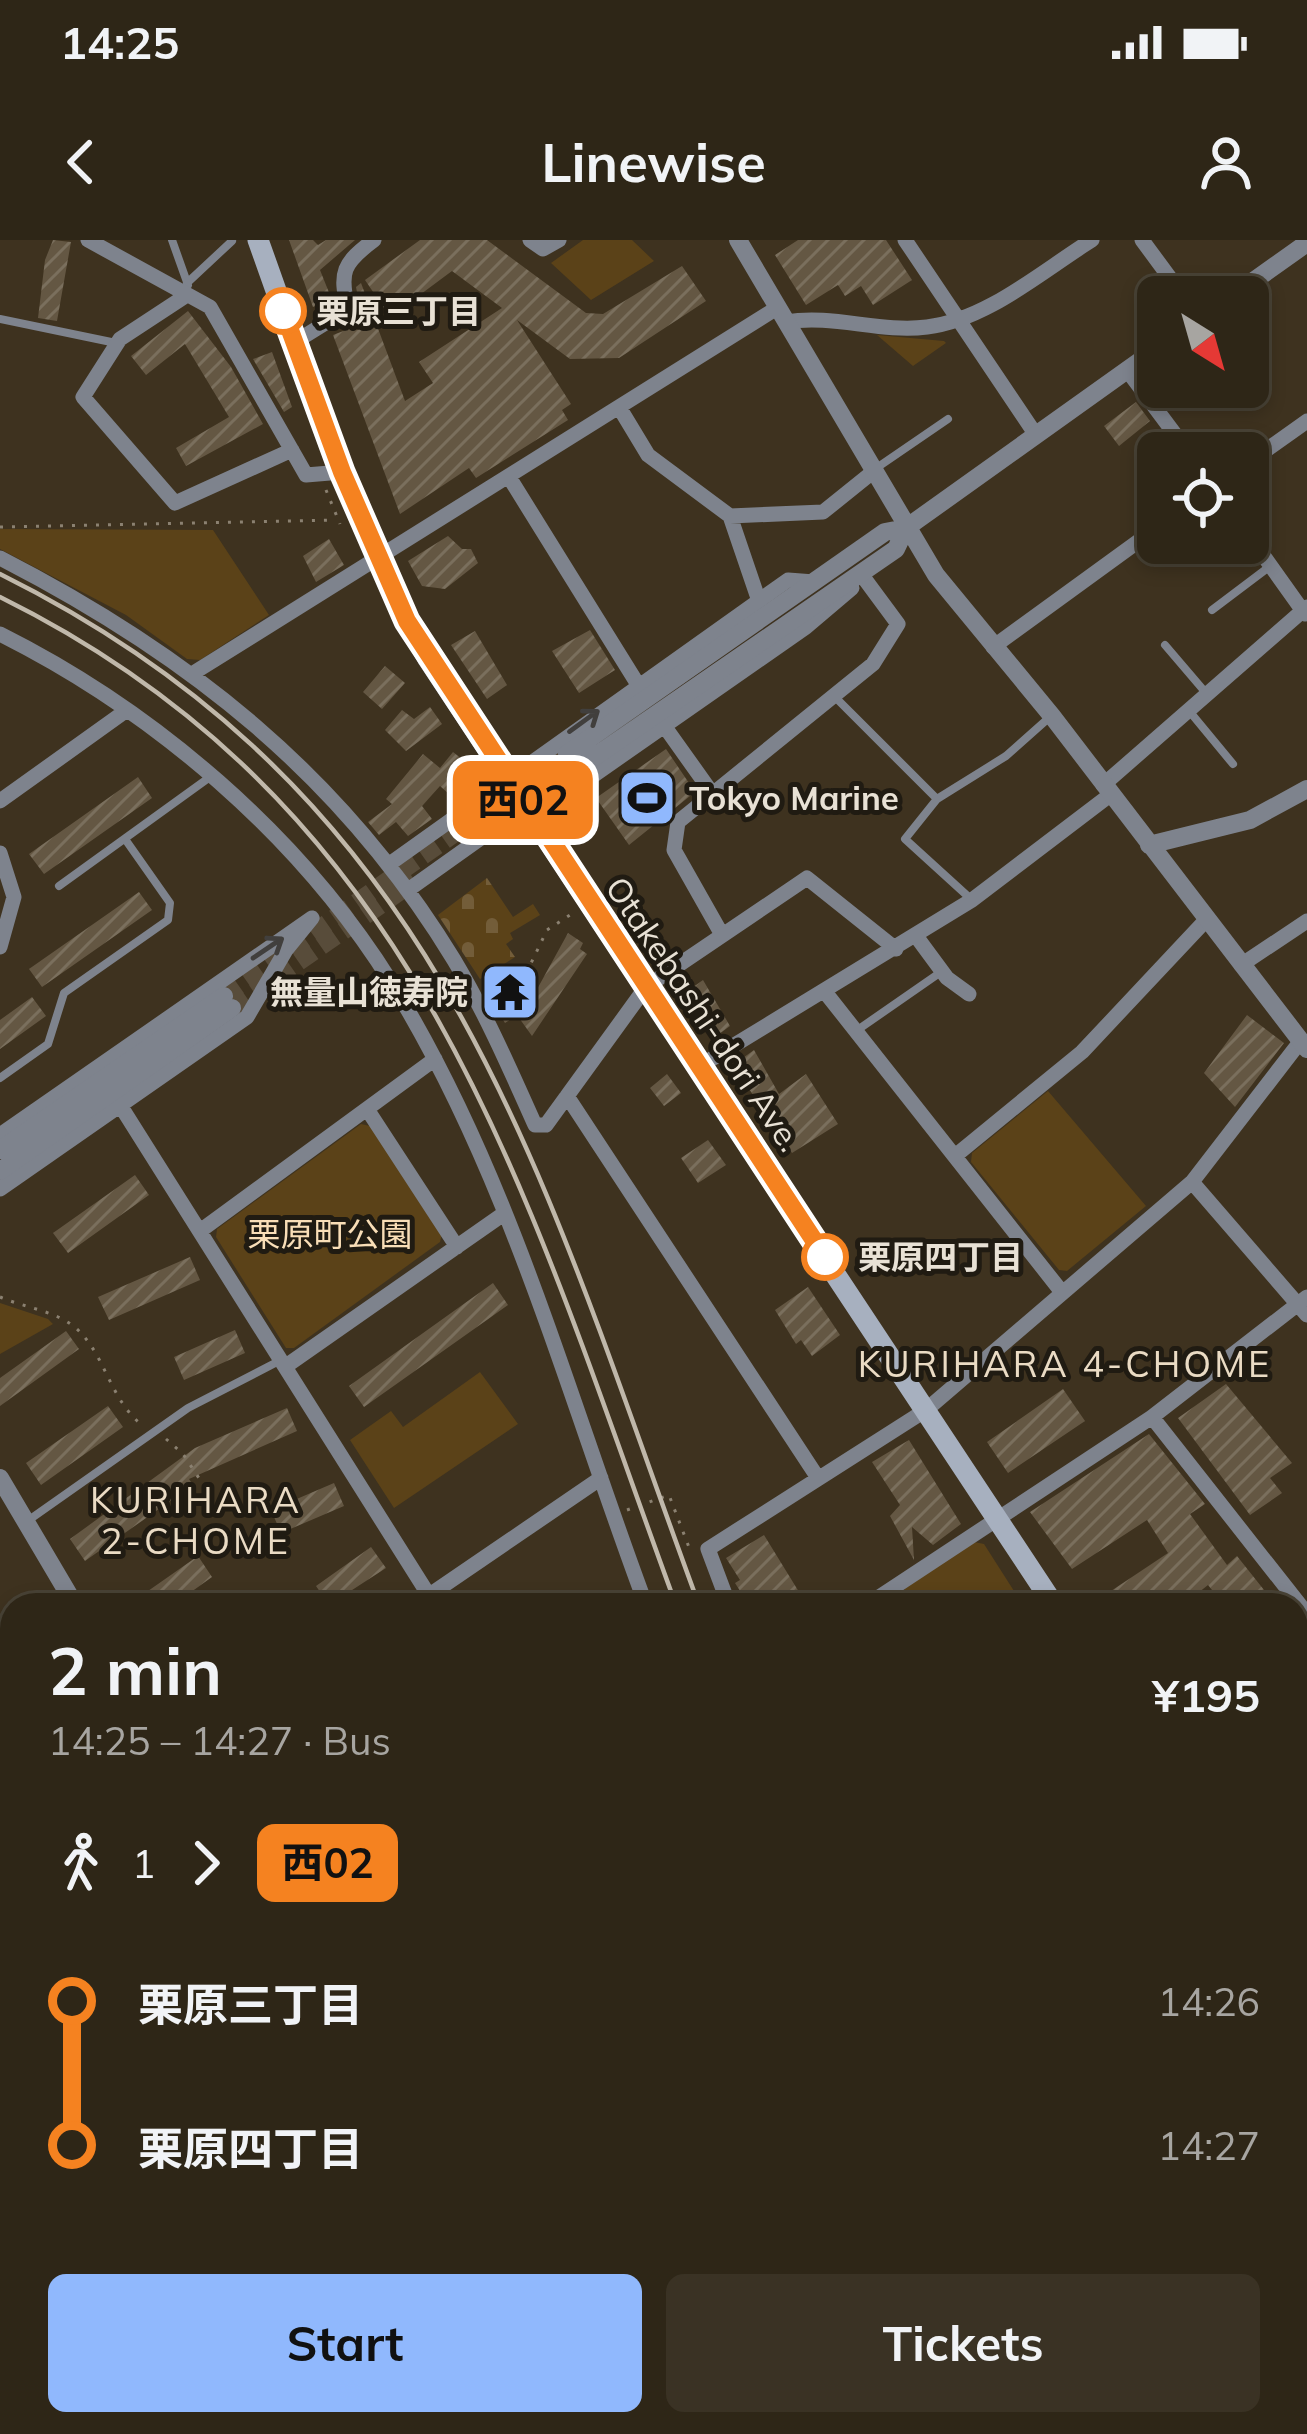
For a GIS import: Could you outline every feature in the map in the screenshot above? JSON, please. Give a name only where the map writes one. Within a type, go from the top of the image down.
[{"type":"main road","name":"Otakebashi-dori Ave.","points":[[258,240],[295,342],[333,478],[428,659],[1046,1593]]},
{"type":"street","points":[[88,240],[210,308],[306,476],[333,478]]},
{"type":"street","points":[[295,342],[348,309],[340,276],[346,260],[374,240]]},
{"type":"street","points":[[530,240],[543,249],[559,240]]},
{"type":"street","points":[[724,1593],[708,1549],[926,1410],[1192,1182],[1304,1045],[1052,716],[993,647],[906,528],[738,240]]},
{"type":"street","points":[[905,240],[1036,435]]},
{"type":"street","points":[[195,673],[619,407],[782,315],[923,328],[957,320],[1093,240]]},
{"type":"street","points":[[1142,240],[1169,276]]},
{"type":"street","points":[[1261,276],[1307,243]]},
{"type":"street","points":[[188,292],[117,343],[83,397],[175,503],[292,450]]},
{"type":"street","points":[[866,573],[572,761],[884,532],[906,528],[1137,363]]},
{"type":"street","points":[[1127,370],[1173,432]]},
{"type":"street","points":[[619,407],[648,455],[730,516],[759,601]]},
{"type":"street","points":[[1269,448],[1307,421]]},
{"type":"street","points":[[730,516],[823,512],[874,471]]},
{"type":"street","points":[[509,477],[637,683]]},
{"type":"street","points":[[408,890],[526,806],[564,796],[806,627],[896,549],[906,528]]},
{"type":"street","points":[[993,647],[1137,542]]},
{"type":"street","points":[[0,558],[104,611],[195,673],[274,740],[408,890],[464,978],[536,1124],[546,1125],[646,987],[807,878],[896,949]]},
{"type":"street","points":[[700,1066],[972,900],[1106,790],[1207,694],[1306,611],[1270,566]]},
{"type":"street","points":[[722,933],[674,850],[678,822],[873,664],[898,626],[866,573]]},
{"type":"street","points":[[388,865],[637,683],[788,580],[814,582]]},
{"type":"street","points":[[0,634],[127,710],[211,776],[332,903],[392,983],[483,1158],[642,1593]]},
{"type":"street","points":[[0,801],[127,710]]},
{"type":"street","points":[[665,727],[712,793]]},
{"type":"street","points":[[1149,845],[1250,820],[1307,789]]},
{"type":"street","points":[[0,853],[14,897],[0,947]]},
{"type":"street","points":[[0,1135],[332,903]]},
{"type":"street","points":[[0,1189],[247,1018],[286,950],[312,918]]},
{"type":"street","points":[[956,1156],[1082,1052],[1206,920]]},
{"type":"street","points":[[1241,965],[1307,921]]},
{"type":"street","points":[[916,936],[942,971],[969,994]]},
{"type":"street","points":[[825,992],[1061,1291]]},
{"type":"street","points":[[0,1150],[228,1002],[0,1171]]},
{"type":"street","points":[[200,1231],[435,1059]]},
{"type":"street","points":[[567,1096],[818,1478]]},
{"type":"street","points":[[120,1105],[284,1363],[421,1593]]},
{"type":"street","points":[[367,1109],[457,1247]]},
{"type":"street","points":[[886,1593],[1152,1417],[1304,1306],[1192,1182]]},
{"type":"street","points":[[284,1363],[502,1216]]},
{"type":"street","points":[[1152,1417],[1290,1593]]},
{"type":"street","points":[[0,1478],[68,1593]]},
{"type":"street","points":[[439,1593],[601,1478]]},
{"type":"lane","points":[[172,240],[188,292]]},
{"type":"lane","points":[[188,292],[232,241]]},
{"type":"lane","points":[[0,319],[117,343]]},
{"type":"lane","points":[[874,471],[948,419]]},
{"type":"lane","points":[[1212,610],[1270,566]]},
{"type":"lane","points":[[1165,645],[1207,694]]},
{"type":"lane","points":[[835,697],[937,799]]},
{"type":"lane","points":[[1189,711],[1233,764]]},
{"type":"lane","points":[[972,900],[905,839],[937,799],[1006,756],[1052,716]]},
{"type":"lane","points":[[58,886],[211,776]]},
{"type":"lane","points":[[0,1078],[47,1044],[64,993],[168,920],[170,902],[125,839]]},
{"type":"lane","points":[[856,1031],[942,971]]},
{"type":"lane","points":[[26,1522],[216,1390],[284,1363]]},
{"type":"path","points":[[333,478],[335,520]]},
{"type":"path","points":[[0,526],[335,520],[343,527]]},
{"type":"path","points":[[521,984],[547,930],[573,913]]},
{"type":"path","points":[[0,1297],[72,1325],[86,1340],[119,1406],[183,1454],[220,1510]]},
{"type":"path","points":[[622,1515],[670,1497],[685,1535]]},
{"type":"green space","points":[[583,240],[632,240],[654,261],[591,300],[551,263]]},
{"type":"green space","points":[[877,335],[944,341],[946,343],[913,366]]},
{"type":"green space","points":[[0,529],[213,530],[269,615],[200,660],[187,659],[126,615],[0,549]]},
{"type":"green space","points":[[487,878],[513,917],[533,904],[540,915],[510,933],[513,939],[506,944],[515,957],[480,979],[438,915]]},
{"type":"green space","points":[[1048,1091],[1146,1206],[1067,1271],[1059,1270],[971,1162],[972,1153]]},
{"type":"green space","name":"栗原町公園","points":[[361,1124],[370,1126],[442,1234],[440,1242],[294,1348],[286,1348],[216,1237],[217,1229]]},
{"type":"green space","points":[[0,1303],[48,1319],[53,1324],[0,1354]]},
{"type":"green space","points":[[480,1372],[518,1424],[394,1508],[350,1440],[391,1411],[403,1427]]},
{"type":"green space","points":[[969,1541],[984,1544],[1015,1593],[908,1593],[903,1588]]},
{"type":"building","points":[[53,240],[71,242],[57,321],[38,318],[45,260]]},
{"type":"building","points":[[289,240],[313,240],[318,245],[326,240],[355,240],[320,270],[332,300],[313,307]]},
{"type":"building","points":[[420,240],[487,240],[586,313],[603,314],[682,266],[706,301],[619,358],[570,359],[517,320],[571,404],[562,410],[568,420],[476,478],[469,468],[400,514],[333,335],[369,321],[360,308],[356,287],[361,283],[405,401],[433,383],[419,362],[502,308],[452,271],[390,317],[365,280]]},
{"type":"building","points":[[798,240],[886,240],[912,280],[873,305],[861,286],[845,296],[838,285],[806,305],[775,255]]},
{"type":"building","points":[[188,311],[231,367],[263,424],[186,466],[176,448],[229,417],[185,344],[146,375],[131,356]]},
{"type":"building","points":[[272,352],[292,407],[284,412],[253,359]]},
{"type":"building","points":[[1136,402],[1150,421],[1119,446],[1104,426]]},
{"type":"building","points":[[448,536],[462,549],[471,549],[478,563],[445,589],[422,586],[408,561]]},
{"type":"building","points":[[329,539],[344,565],[316,582],[303,556]]},
{"type":"building","points":[[590,630],[615,670],[579,693],[552,651]]},
{"type":"building","points":[[475,631],[507,685],[487,699],[451,645]]},
{"type":"building","points":[[385,666],[405,683],[382,709],[363,692]]},
{"type":"building","points":[[430,707],[442,724],[406,751],[385,730],[402,710],[414,719]]},
{"type":"building","points":[[666,749],[695,792],[629,845],[596,798]]},
{"type":"building","points":[[453,752],[467,763],[450,795],[440,786],[422,806],[432,819],[408,836],[396,822],[379,835],[368,822],[392,804],[386,799],[423,754],[440,768]]},
{"type":"building","points":[[138,777],[152,798],[44,874],[29,854]]},
{"type":"building","points":[[139,892],[152,910],[42,987],[29,969]]},
{"type":"building","points":[[568,933],[583,943],[580,949],[587,954],[532,1036],[517,1015],[505,1023],[482,985],[506,968],[530,1002]]},
{"type":"building","points":[[703,980],[730,1026],[715,1037],[685,993]]},
{"type":"building","points":[[32,997],[46,1016],[0,1049],[0,1020]]},
{"type":"building","points":[[1247,1015],[1284,1043],[1235,1107],[1204,1073]]},
{"type":"building","points":[[754,1050],[779,1094],[806,1074],[838,1124],[792,1153],[733,1065]]},
{"type":"building","points":[[667,1074],[681,1093],[664,1106],[650,1088]]},
{"type":"building","points":[[708,1140],[726,1165],[698,1183],[681,1158]]},
{"type":"building","points":[[135,1175],[149,1195],[68,1253],[53,1233]]},
{"type":"building","points":[[190,1257],[200,1280],[109,1320],[98,1297]]},
{"type":"building","points":[[493,1283],[508,1305],[364,1407],[349,1386]]},
{"type":"building","points":[[808,1287],[840,1335],[812,1356],[801,1340],[796,1344],[775,1310]]},
{"type":"building","points":[[235,1330],[245,1353],[184,1380],[174,1357]]},
{"type":"building","points":[[66,1331],[79,1349],[0,1406],[0,1378]]},
{"type":"building","points":[[1226,1384],[1292,1463],[1270,1478],[1282,1493],[1250,1515],[1178,1418]]},
{"type":"building","points":[[1063,1389],[1085,1421],[1008,1473],[987,1442]]},
{"type":"building","points":[[108,1406],[123,1427],[41,1485],[26,1463]]},
{"type":"building","points":[[287,1408],[297,1431],[189,1479],[193,1485],[85,1561],[70,1539],[195,1448]]},
{"type":"building","points":[[1149,1434],[1205,1504],[1190,1514],[1227,1565],[1237,1556],[1266,1593],[1214,1593],[1208,1585],[1198,1593],[1108,1593],[1168,1553],[1147,1520],[1072,1569],[1030,1512]]},
{"type":"building","points":[[909,1440],[961,1524],[933,1545],[912,1527],[914,1560],[890,1516],[900,1505],[872,1462]]},
{"type":"building","points":[[334,1483],[344,1506],[281,1533],[271,1510]]},
{"type":"building","points":[[764,1535],[800,1593],[741,1593],[735,1583],[740,1580],[726,1558]]},
{"type":"building","points":[[371,1547],[386,1568],[347,1593],[321,1593],[316,1586]]},
{"type":"building","points":[[198,1556],[212,1577],[190,1593],[145,1593]]},
{"type":"tunnel","points":[[224,996],[567,754]]},
{"type":"tunnel","points":[[522,807],[577,769]]},
{"type":"tunnel","points":[[232,1008],[415,881]]},
{"type":"railway","points":[[0,574],[152,665],[276,768],[376,884],[458,1011],[526,1147],[695,1593]]},
{"type":"railway","points":[[0,597],[145,684],[265,786],[362,901],[442,1026],[508,1162],[567,1304],[672,1593]]},
{"type":"bus line","name":"西02","points":[[283,311],[377,558],[428,659],[825,1257]]},
{"type":"place","name":"栗原三丁目","points":[[283,311]]},
{"type":"place","name":"Tokyo Marine","points":[[647,798]]},
{"type":"place","name":"無量山徳寿院","points":[[510,992]]},
{"type":"place","name":"栗原四丁目","points":[[825,1257]]},
{"type":"district","name":"KURIHARA 4-CHOME","points":[[1065,1364]]},
{"type":"district","name":"KURIHARA 2-CHOME","points":[[196,1520]]}]
